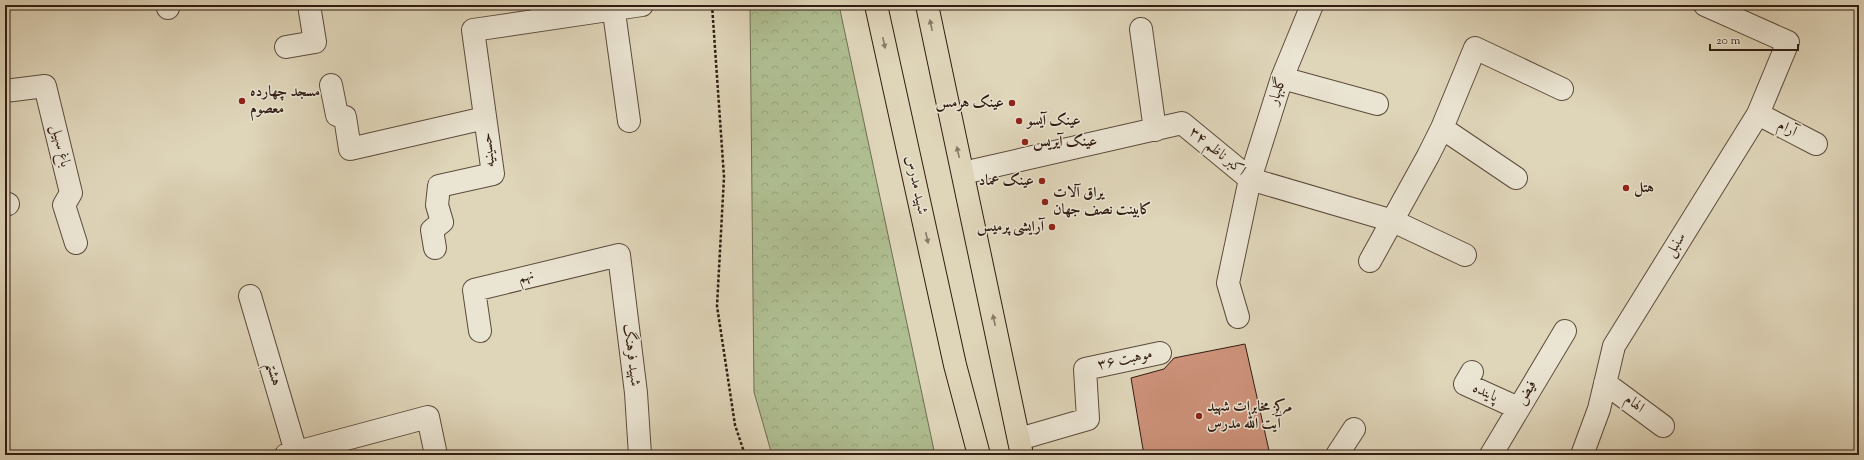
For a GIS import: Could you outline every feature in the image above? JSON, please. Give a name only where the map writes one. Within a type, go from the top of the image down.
[{"type":"main road","name":"شهید مدرس","points":[[876,5],[955,365]]},
{"type":"main road","points":[[927,5],[1002,359],[1026,449]]},
{"type":"main road","points":[[955,365],[967,455]]},
{"type":"main road","points":[[955,365],[979,455]]},
{"type":"street","points":[[286,47],[315,42],[309,5]]},
{"type":"street","points":[[629,121],[613,7],[642,5]]},
{"type":"street","name":"گلبهار","points":[[1238,317],[1228,283],[1250,179],[1282,78],[1312,5]]},
{"type":"street","points":[[1705,5],[1740,12]]},
{"type":"street","name":"حسینیه","points":[[435,248],[432,230],[442,222],[437,205],[439,186],[493,174],[474,30],[613,7]]},
{"type":"street","name":"سنبل","points":[[1582,455],[1599,409],[1614,346],[1758,114],[1788,42],[1740,12]]},
{"type":"street","points":[[1141,29],[1155,130]]},
{"type":"street","points":[[1370,261],[1442,128],[1475,48],[1562,88]]},
{"type":"street","points":[[1282,78],[1377,104]]},
{"type":"street","points":[[331,85],[336,115],[345,117],[350,149],[486,118]]},
{"type":"street","name":"باغ سهیل","points":[[5,91],[45,86],[71,193],[64,205],[76,243]]},
{"type":"street","name":"آرام","points":[[1758,114],[1816,144]]},
{"type":"street","name":"۳۴ اکبر ناظم","points":[[963,173],[1182,123],[1250,179],[1393,221],[1465,254]]},
{"type":"street","points":[[1442,128],[1516,178]]},
{"type":"street","name":"نهم","points":[[480,331],[474,290],[618,255]]},
{"type":"street","name":"شهید فرهنگ","points":[[618,255],[636,393],[640,455]]},
{"type":"street","name":"هشتم","points":[[250,296],[291,454]]},
{"type":"street","name":"فیض","points":[[1491,455],[1565,331]]},
{"type":"street","name":"۳۶ موهبت","points":[[1026,449],[1088,419],[1085,369],[1160,353]]},
{"type":"street","name":"پاینده","points":[[1472,372],[1465,384],[1518,408]]},
{"type":"street","name":"الهام","points":[[1605,383],[1663,426]]},
{"type":"street","points":[[291,454],[428,417],[436,455]]},
{"type":"street","points":[[1337,455],[1354,429]]},
{"type":"path","points":[[712,5],[724,177],[717,306],[735,425],[745,455]]},
{"type":"green space","points":[[750,5],[839,5],[935,455],[772,455],[754,392]]},
{"type":"building","name":"مرکز مخابرات شهید آیت الله مدرس","points":[[1245,344],[1270,455],[1144,455],[1131,378],[1164,369],[1174,358]]},
{"type":"place","name":"مسجد چهارده معصوم","points":[[242,101]]},
{"type":"place","name":"عینک هرمس","points":[[1012,103]]},
{"type":"place","name":"عینک آیسو","points":[[1019,121]]},
{"type":"place","name":"عینک آیریس","points":[[1025,142]]},
{"type":"place","name":"عینک عماد","points":[[1042,181]]},
{"type":"place","name":"هتل","points":[[1626,188]]},
{"type":"place","name":"یراق آلات کابینت نصف جهان","points":[[1045,202]]},
{"type":"place","name":"آرایشی پرمیس","points":[[1052,227]]},
{"type":"place","name":"مرکز مخابرات شهید آیت الله مدرس","points":[[1199,416]]}]
